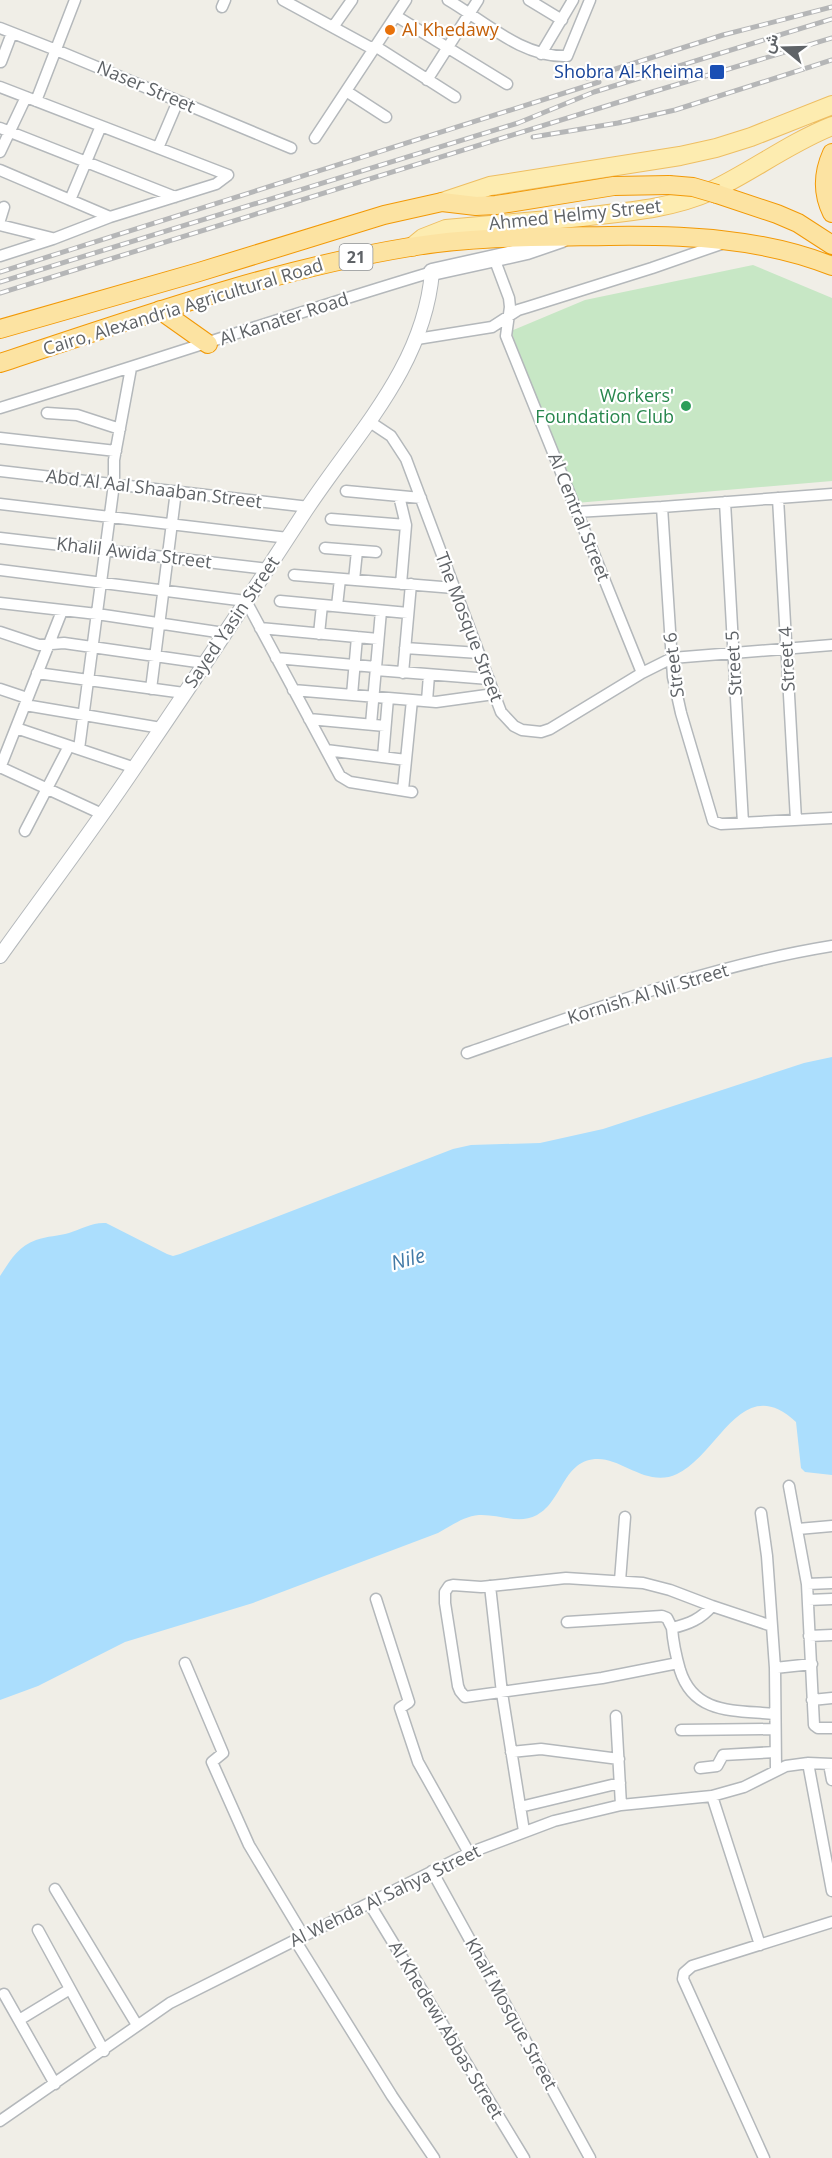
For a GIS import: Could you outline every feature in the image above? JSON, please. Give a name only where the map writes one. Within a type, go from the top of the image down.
[{"type":"highway","points":[[832,153],[824,180],[825,195],[832,213]]},
{"type":"highway","name":"Cairo, Alexandria Agricultural Road","points":[[0,329],[199,272],[384,215],[442,202],[476,206],[496,205],[614,186],[669,184],[693,187],[777,213],[798,223],[832,245]]},
{"type":"highway","name":"Cairo, Alexandria Agricultural Road","points":[[0,363],[160,310],[304,269],[358,256],[468,240],[571,236],[682,237],[783,249],[832,266]]},
{"type":"highway","points":[[160,310],[208,344]]},
{"type":"main road","name":"Ahmed Helmy Street","points":[[442,202],[490,186],[680,156],[716,148],[751,137],[832,105]]},
{"type":"main road","name":"Ahmed Helmy Street","points":[[412,247],[428,235],[446,228],[614,214],[676,203],[711,191],[805,137],[832,126]]},
{"type":"main road","name":"Al Kanater Road","points":[[432,272],[527,251],[571,236]]},
{"type":"street","points":[[0,152],[5,130],[31,99],[56,50],[75,0]]},
{"type":"street","points":[[283,0],[303,5],[333,27],[374,47],[455,97]]},
{"type":"street","points":[[333,27],[352,0]]},
{"type":"street","points":[[448,0],[520,45],[541,54],[567,56],[590,0]]},
{"type":"street","points":[[427,80],[478,0]]},
{"type":"street","points":[[529,0],[562,20]]},
{"type":"street","points":[[541,54],[573,0]]},
{"type":"street","points":[[315,138],[396,16],[401,1]]},
{"type":"street","points":[[396,16],[507,84]]},
{"type":"street","name":"Naser Street","points":[[0,28],[291,148]]},
{"type":"street","points":[[1,62],[12,33]]},
{"type":"street","points":[[0,87],[228,175],[216,184],[110,217],[0,256]]},
{"type":"street","points":[[346,91],[386,117]]},
{"type":"street","points":[[158,148],[178,101]]},
{"type":"street","points":[[70,200],[101,126]]},
{"type":"street","points":[[5,130],[175,197]]},
{"type":"street","points":[[0,170],[110,217]]},
{"type":"street","points":[[0,220],[4,207]]},
{"type":"street","points":[[0,225],[53,239]]},
{"type":"street","points":[[417,339],[492,327],[528,306],[652,268],[726,242]]},
{"type":"street","name":"Al Central Street","points":[[494,258],[509,298],[506,336],[642,674]]},
{"type":"street","name":"Sayed Yasin Street","points":[[0,956],[135,768],[309,507],[370,422],[403,368],[417,339],[429,300],[432,272]]},
{"type":"street","name":"Al Kanater Road","points":[[0,408],[432,272]]},
{"type":"street","points":[[26,831],[48,789],[74,748],[84,715],[114,484],[116,451],[131,368]]},
{"type":"street","points":[[47,413],[72,414],[120,429]]},
{"type":"street","name":"The Mosque Street","points":[[370,422],[391,436],[399,447],[421,498],[501,712],[514,726],[522,730],[541,732],[550,729],[672,658],[832,645]]},
{"type":"street","points":[[0,438],[116,451]]},
{"type":"street","name":"Abd Al Aal Shaaban Street","points":[[0,471],[309,507]]},
{"type":"street","points":[[151,689],[176,491]]},
{"type":"street","points":[[346,491],[421,498]]},
{"type":"street","points":[[576,512],[832,494]]},
{"type":"street","points":[[399,496],[406,525],[408,613],[403,673]]},
{"type":"street","name":"Street 4","points":[[778,498],[796,820]]},
{"type":"street","name":"Street 5","points":[[725,502],[743,823]]},
{"type":"street","points":[[0,504],[288,538]]},
{"type":"street","name":"Street 6","points":[[662,507],[676,695],[711,817],[717,824],[743,823]]},
{"type":"street","points":[[331,519],[406,525]]},
{"type":"street","name":"Khalil Awida Street","points":[[0,538],[268,569]]},
{"type":"street","points":[[325,548],[376,552]]},
{"type":"street","points":[[354,580],[357,551]]},
{"type":"street","points":[[0,570],[246,601],[340,777],[344,780],[408,791],[406,760],[412,700]]},
{"type":"street","points":[[294,575],[454,588]]},
{"type":"street","points":[[337,606],[340,579]]},
{"type":"street","points":[[280,601],[408,613]]},
{"type":"street","points":[[0,603],[159,622],[225,633]]},
{"type":"street","points":[[319,634],[322,605]]},
{"type":"street","points":[[62,610],[0,768],[102,814]]},
{"type":"street","points":[[371,724],[381,611]]},
{"type":"street","points":[[260,628],[378,639]]},
{"type":"street","points":[[0,632],[39,645],[64,644],[204,663]]},
{"type":"street","points":[[352,695],[357,637]]},
{"type":"street","points":[[405,648],[479,653]]},
{"type":"street","points":[[276,658],[354,665],[403,673],[489,679]]},
{"type":"street","points":[[37,673],[184,693]]},
{"type":"street","points":[[427,701],[429,675]]},
{"type":"street","points":[[0,689],[26,702],[161,728]]},
{"type":"street","points":[[293,690],[427,701],[454,700],[494,694]]},
{"type":"street","points":[[383,757],[388,698]]},
{"type":"street","points":[[309,719],[386,726]]},
{"type":"street","points":[[16,728],[135,768]]},
{"type":"street","points":[[326,750],[406,760]]},
{"type":"street","points":[[743,823],[832,818]]},
{"type":"street","name":"Kornish Al Nil Street","points":[[467,1053],[646,992],[763,960],[832,946]]},
{"type":"street","points":[[789,1486],[807,1584],[814,1725],[818,1728],[832,1728]]},
{"type":"street","points":[[761,1513],[767,1556],[775,1668],[776,1770]]},
{"type":"street","points":[[620,1581],[625,1517]]},
{"type":"street","points":[[798,1529],[832,1526]]},
{"type":"street","points":[[678,1663],[602,1678],[470,1698],[460,1691],[444,1597],[449,1586],[490,1586],[566,1578],[620,1581],[658,1586],[772,1626]]},
{"type":"street","points":[[807,1584],[832,1583]]},
{"type":"street","points":[[490,1586],[502,1693],[524,1831]]},
{"type":"street","points":[[376,1599],[409,1702],[400,1708],[413,1751],[469,1852]]},
{"type":"street","points":[[808,1600],[832,1599]]},
{"type":"street","points":[[672,1628],[695,1621],[704,1616],[712,1606]]},
{"type":"street","points":[[567,1622],[662,1616],[667,1618],[672,1628],[683,1680],[690,1693],[707,1705],[722,1709],[774,1714]]},
{"type":"street","points":[[809,1636],[832,1635]]},
{"type":"street","points":[[185,1664],[223,1753],[212,1762],[249,1845],[299,1938],[392,2096],[434,2158]]},
{"type":"street","points":[[775,1668],[812,1664]]},
{"type":"street","points":[[812,1700],[832,1698]]},
{"type":"street","points":[[616,1716],[621,1805]]},
{"type":"street","points":[[681,1730],[774,1729]]},
{"type":"street","points":[[511,1752],[541,1749],[618,1759]]},
{"type":"street","points":[[700,1768],[717,1766],[723,1755],[775,1752]]},
{"type":"street","points":[[808,1763],[832,1891]]},
{"type":"street","name":"Al Wehda Al Sahya Street","points":[[0,2121],[170,2003],[469,1852],[554,1821],[621,1805],[712,1796],[744,1787],[786,1766],[808,1763],[831,1764]]},
{"type":"street","points":[[831,1764],[832,1780]]},
{"type":"street","points":[[520,1808],[620,1783]]},
{"type":"street","points":[[712,1796],[760,1945]]},
{"type":"street","name":"Khalf Mosque Street","points":[[432,1871],[590,2158]]},
{"type":"street","points":[[55,1889],[137,2025]]},
{"type":"street","name":"Al Khedewi Abbas Street","points":[[369,1903],[524,2158]]},
{"type":"street","points":[[764,2158],[683,1979],[686,1969],[692,1966],[832,1922]]},
{"type":"street","points":[[38,1930],[104,2051]]},
{"type":"street","points":[[19,2020],[70,1989]]},
{"type":"street","points":[[4,1994],[55,2084]]},
{"type":"green space","name":"Workers' Foundation Club","points":[[753,265],[832,298],[832,481],[576,503],[511,331],[585,300]]},
{"type":"water","name":"Nile","points":[[832,1057],[832,1475],[805,1472],[801,1468],[796,1422],[777,1409],[761,1406],[746,1411],[732,1421],[692,1464],[677,1474],[656,1478],[607,1460],[586,1461],[570,1473],[546,1509],[530,1518],[487,1515],[468,1517],[438,1533],[253,1603],[125,1642],[38,1686],[0,1700],[0,1276],[24,1246],[40,1239],[106,1223],[173,1256],[453,1149],[471,1145],[540,1143],[603,1129],[804,1063]]},
{"type":"railway","points":[[587,78],[723,35],[832,7]]},
{"type":"railway","points":[[0,282],[518,123],[594,92],[832,19]]},
{"type":"railway","points":[[0,293],[832,38]]},
{"type":"railway","points":[[533,137],[618,123],[675,110],[832,60]]},
{"type":"railway","points":[[0,272],[599,82]]},
{"type":"place","name":"Al Khedawy","points":[[390,30]]},
{"type":"place","name":"Shobra Al-Kheima","points":[[717,72]]},
{"type":"place","name":"Workers' Foundation Club","points":[[686,406]]}]
